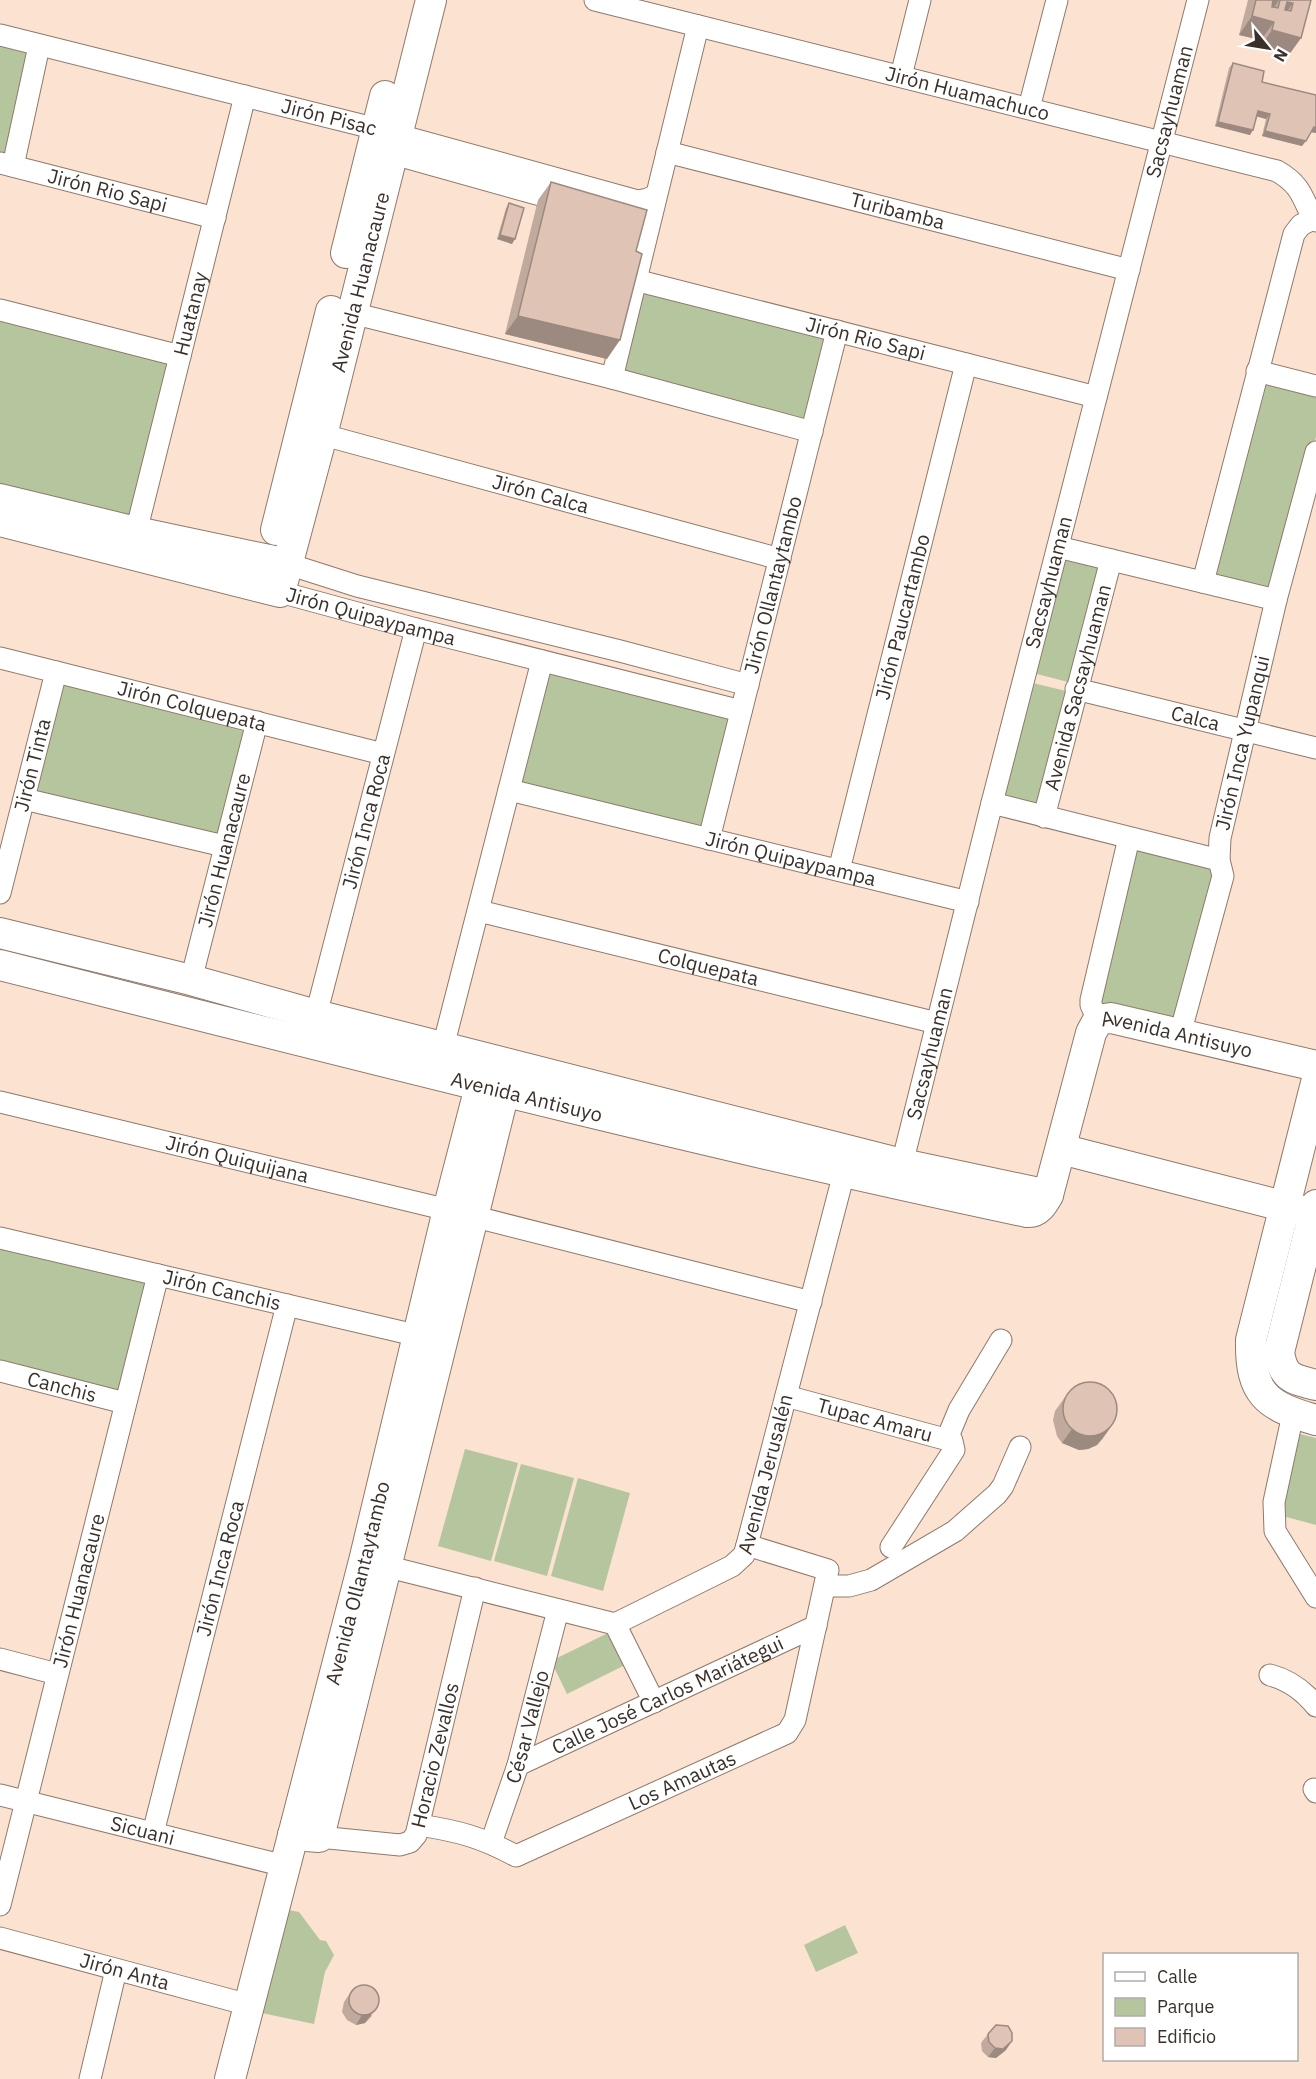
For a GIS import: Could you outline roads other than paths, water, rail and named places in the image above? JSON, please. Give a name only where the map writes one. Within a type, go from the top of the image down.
[{"type":"street","name":"Avenida Huanacaure","points":[[312,432],[352,313],[409,0]]},
{"type":"street","name":"Avenida Huanacaure","points":[[274,576],[385,141],[430,0]]},
{"type":"street","name":"Jirón Huamachuco","points":[[595,0],[1277,171],[1291,179],[1314,220]]},
{"type":"street","points":[[901,76],[920,0]]},
{"type":"street","points":[[1029,108],[1057,0]]},
{"type":"street","name":"Sacsayhuaman","points":[[902,1164],[1198,0]]},
{"type":"street","points":[[612,378],[698,26]]},
{"type":"street","name":"Jirón Pisac","points":[[0,35],[245,96],[586,208]]},
{"type":"street","points":[[6,164],[39,46]]},
{"type":"street","name":"Huatanay","points":[[136,532],[245,96]]},
{"type":"street","name":"Jirón Pisac","points":[[385,141],[638,201],[648,199],[654,203]]},
{"type":"street","name":"Turibamba","points":[[667,152],[1129,270]]},
{"type":"street","name":"Jirón Rio Sapi","points":[[6,164],[215,218]]},
{"type":"street","points":[[631,220],[642,218],[654,203]]},
{"type":"street","points":[[1203,582],[1294,234],[1301,225],[1314,220]]},
{"type":"street","name":"Jirón Rio Sapi","points":[[635,280],[1096,397]]},
{"type":"street","points":[[0,310],[180,356]]},
{"type":"street","points":[[352,313],[612,378],[812,432]]},
{"type":"street","name":"Jirón Ollantaytambo","points":[[710,839],[837,331]]},
{"type":"street","name":"Jirón Paucartambo","points":[[839,870],[966,364]]},
{"type":"street","points":[[1257,371],[1316,386]]},
{"type":"street","name":"Jirón Calca","points":[[312,432],[780,559]]},
{"type":"street","name":"Jirón Inca Yupanqui","points":[[1180,1034],[1222,876],[1219,860],[1220,838],[1245,731],[1276,600],[1316,452]]},
{"type":"street","name":"Jirón Quipaypampa","points":[[0,499],[136,532],[274,576],[416,629],[741,711]]},
{"type":"street","name":"Jirón Quipaypampa","points":[[0,521],[274,576]]},
{"type":"street","points":[[1058,547],[1276,600]]},
{"type":"street","name":"Avenida Sacsayhuaman","points":[[1044,817],[1110,560]]},
{"type":"street","points":[[274,576],[357,586],[748,685]]},
{"type":"street","name":"Jirón Inca Roca","points":[[316,1015],[416,629]]},
{"type":"street","name":"Jirón Colquepata","points":[[0,658],[383,754]]},
{"type":"street","points":[[443,1047],[542,661]]},
{"type":"street","name":"Jirón Tinta","points":[[0,893],[56,672]]},
{"type":"street","name":"Calca","points":[[1076,689],[1316,748]]},
{"type":"street","name":"Jirón Huanacaure","points":[[191,980],[256,722]]},
{"type":"street","name":"Jirón Quipaypampa","points":[[508,790],[968,902]]},
{"type":"street","points":[[24,799],[224,846]]},
{"type":"street","points":[[992,803],[1219,860]]},
{"type":"street","points":[[1098,1020],[1091,1000],[1129,838]]},
{"type":"street","name":"Colquepata","points":[[479,911],[937,1023]]},
{"type":"street","name":"Avenida Antisuyo","points":[[0,933],[191,980],[316,1015],[902,1164],[1048,1195]]},
{"type":"street","name":"Avenida Antisuyo","points":[[0,965],[492,1090],[844,1173],[1027,1212],[1037,1209],[1048,1195],[1091,1033],[1098,1020],[1111,1018],[1316,1066]]},
{"type":"street","points":[[1316,1083],[1251,1340],[1254,1379],[1265,1397],[1277,1407],[1305,1417],[1274,1502],[1274,1523],[1281,1543],[1316,1597]]},
{"type":"street","name":"Avenida Ollantaytambo","points":[[230,2079],[285,1866],[306,1836],[492,1090]]},
{"type":"street","name":"Jirón Quiquijana","points":[[0,1102],[461,1213],[811,1302]]},
{"type":"street","points":[[1061,1149],[1285,1206],[1313,1225],[1279,1352],[1281,1367],[1288,1375],[1316,1385]]},
{"type":"street","name":"Avenida Jerusalén","points":[[615,1624],[732,1566],[744,1555],[844,1173]]},
{"type":"street","name":"Jirón Canchis","points":[[0,1238],[430,1339]]},
{"type":"street","name":"Jirón Huanacaure","points":[[0,1905],[158,1275]]},
{"type":"street","name":"Jirón Inca Roca","points":[[153,1833],[287,1305]]},
{"type":"street","points":[[891,1546],[950,1444],[959,1410],[1001,1340]]},
{"type":"street","name":"Canchis","points":[[0,1371],[125,1403]]},
{"type":"street","name":"Tupac Amaru","points":[[786,1396],[950,1444]]},
{"type":"street","points":[[747,1545],[849,1586],[871,1580],[955,1531],[997,1494],[1003,1486],[1020,1447]]},
{"type":"street","points":[[375,1563],[615,1624],[654,1702]]},
{"type":"street","name":"Los Amautas","points":[[419,1825],[456,1831],[491,1843],[516,1856],[787,1733],[793,1727],[795,1720],[826,1578]]},
{"type":"street","name":"Horacio Zevallos","points":[[306,1836],[400,1845],[410,1842],[416,1835],[475,1588]]},
{"type":"street","name":"César Vallejo","points":[[491,1843],[518,1765],[558,1610]]},
{"type":"street","name":"Calle José Carlos Mariátegui","points":[[518,1765],[816,1626]]},
{"type":"street","points":[[0,1659],[57,1674]]},
{"type":"street","points":[[1270,1675],[1300,1689],[1316,1706]]},
{"type":"street","name":"Sicuani","points":[[0,1795],[285,1866]]},
{"type":"street","name":"Jirón Anta","points":[[0,1938],[249,2005]]},
{"type":"street","points":[[90,2079],[116,1970]]}]
